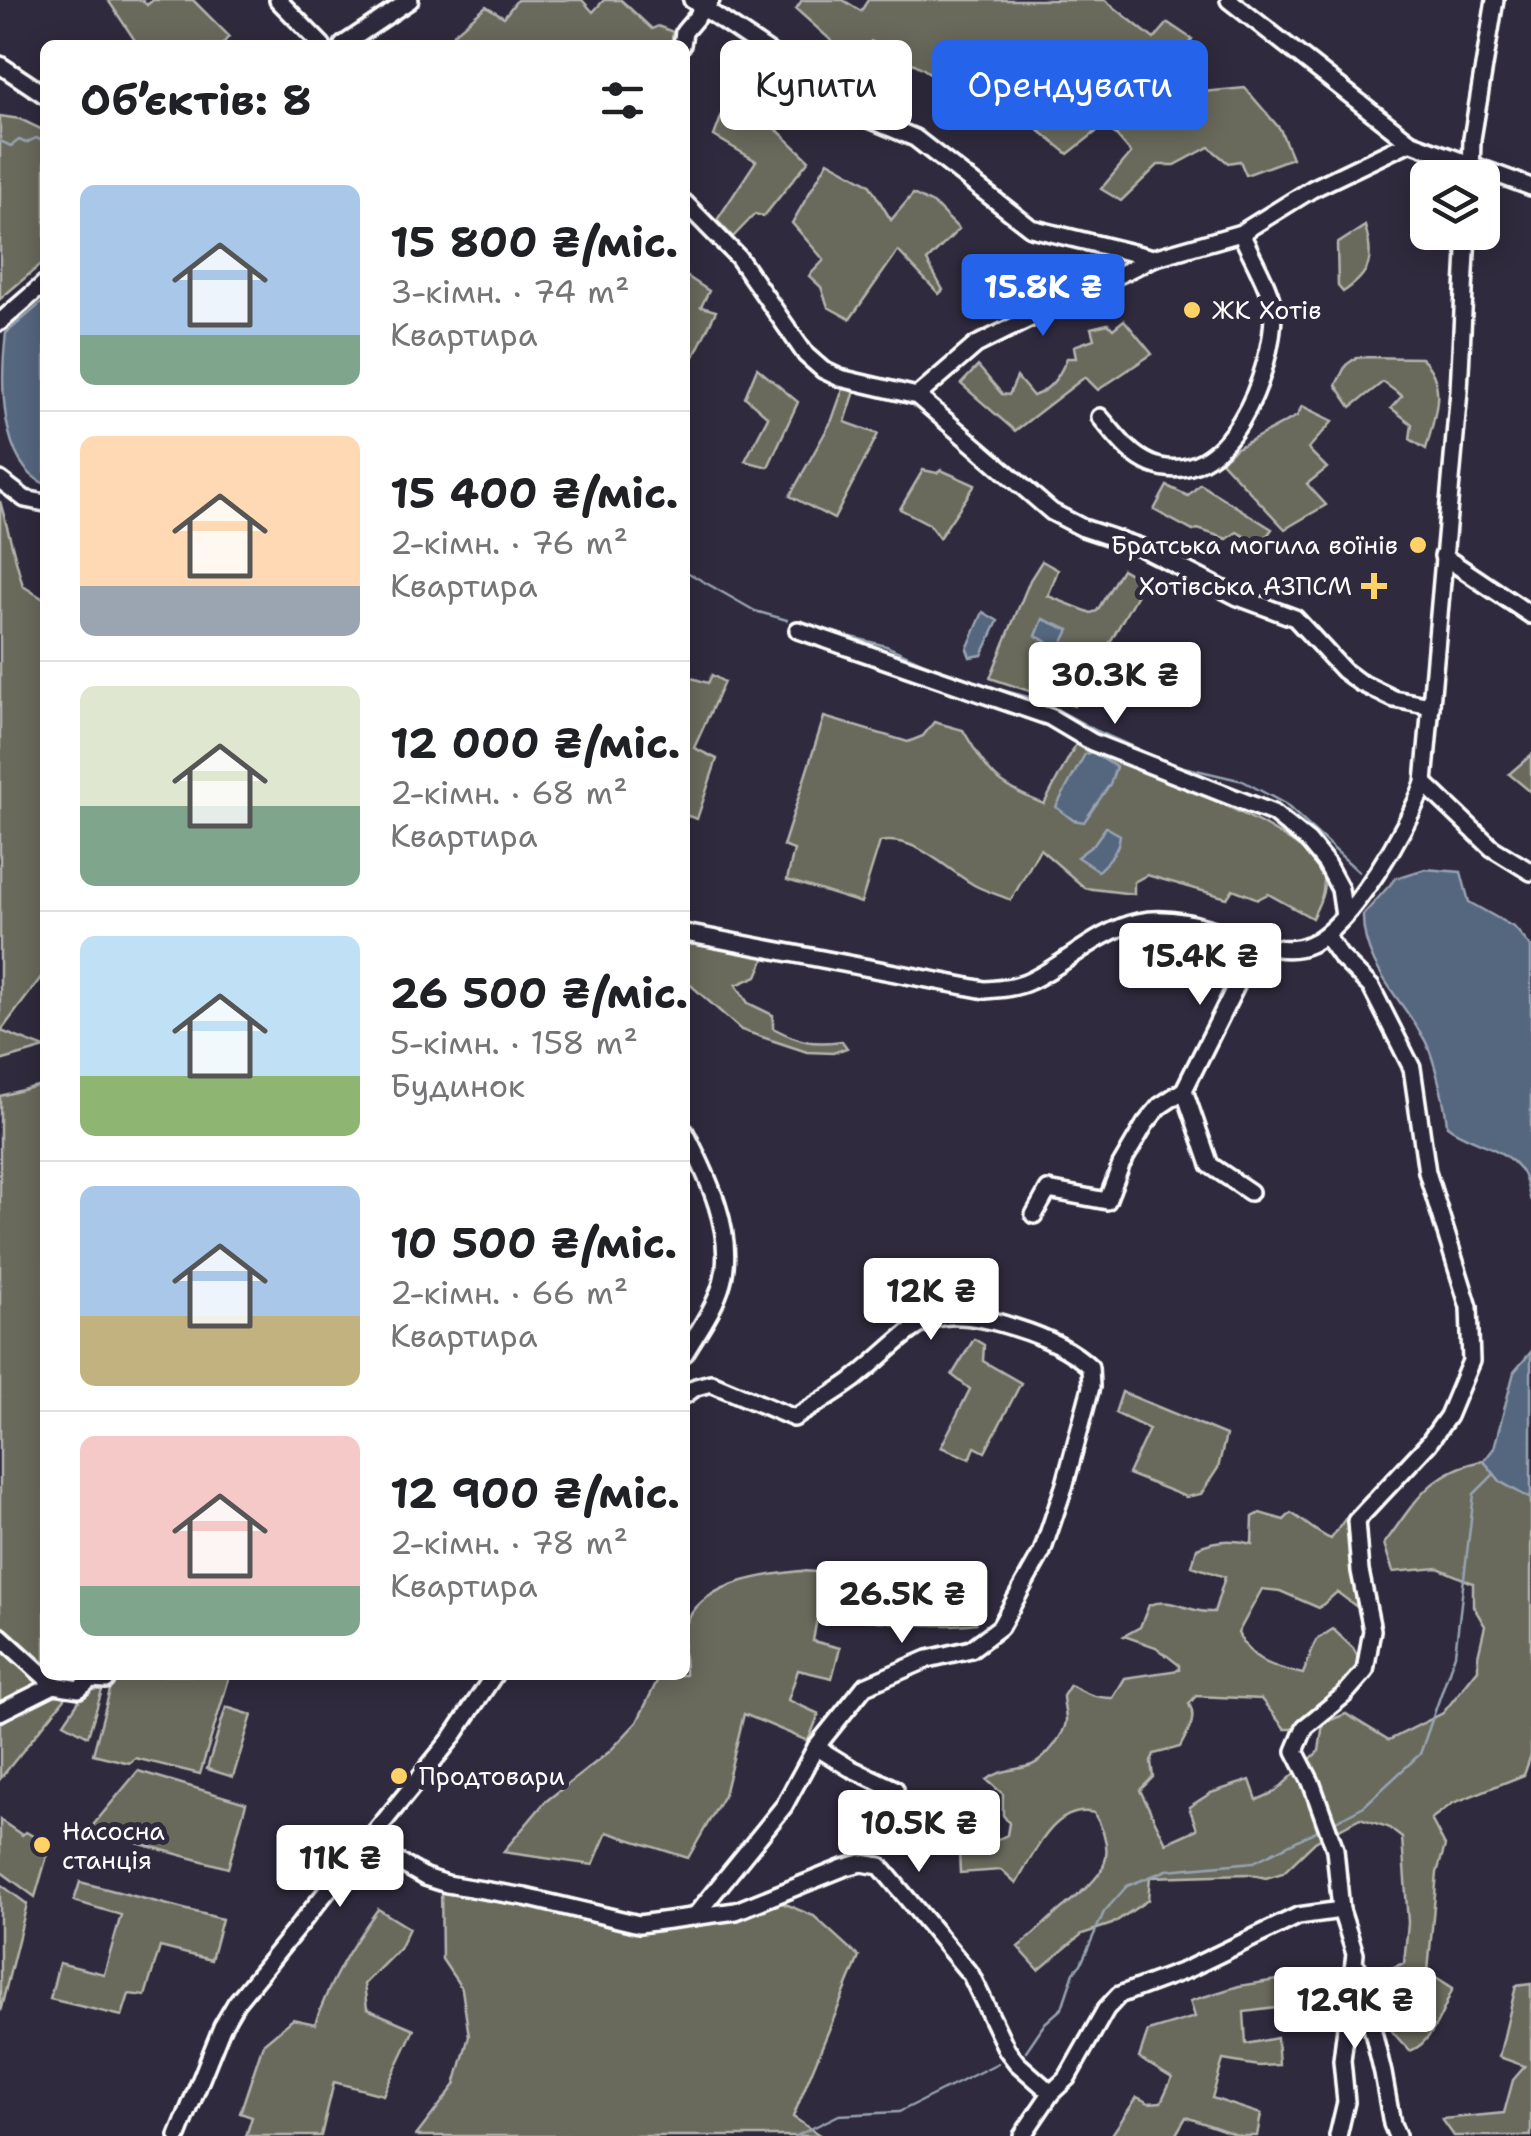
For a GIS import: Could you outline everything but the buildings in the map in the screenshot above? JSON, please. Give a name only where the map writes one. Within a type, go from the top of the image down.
[{"type":"street","points":[[278,0],[317,40]]},
{"type":"street","points":[[350,40],[410,0]]},
{"type":"street","points":[[1230,0],[1410,142],[1447,160]]},
{"type":"street","points":[[1472,160],[1496,0]]},
{"type":"street","points":[[683,40],[701,3],[867,118],[915,138],[1031,228],[1153,258]]},
{"type":"street","points":[[0,64],[40,92]]},
{"type":"street","points":[[917,396],[976,345],[1153,258],[1241,233],[1312,189],[1410,142]]},
{"type":"street","points":[[1500,179],[1531,187]]},
{"type":"street","points":[[690,208],[738,257],[806,355],[823,370],[840,378],[917,396],[1052,512],[1083,528],[1140,547],[1238,597],[1296,618],[1359,682],[1394,699],[1430,706]]},
{"type":"street","points":[[1100,417],[1130,451],[1151,464],[1175,468],[1200,461],[1234,434],[1249,411],[1261,380],[1274,309],[1241,233]]},
{"type":"street","points":[[690,934],[985,990],[1030,982],[1122,926],[1142,921],[1188,924],[1257,944],[1293,949],[1326,936],[1382,863],[1424,783],[1458,410],[1466,250]]},
{"type":"street","points":[[0,322],[40,288]]},
{"type":"street","points":[[0,480],[24,499],[40,502]]},
{"type":"street","points":[[1443,556],[1531,614]]},
{"type":"street","points":[[798,630],[1050,717],[1092,742],[1273,814],[1308,841],[1326,863],[1340,889],[1344,916]]},
{"type":"street","points":[[1424,783],[1492,848],[1531,872]]},
{"type":"street","points":[[1326,936],[1371,987],[1412,1068],[1427,1172],[1469,1307],[1470,1360],[1448,1416],[1428,1444],[1356,1521],[1360,1572],[1372,1630],[1365,1671],[1344,1695],[1305,1727],[1295,1750],[1336,1848],[1341,1910],[1397,2136]]},
{"type":"street","points":[[1034,1216],[1048,1190],[1107,1201],[1121,1164],[1145,1124],[1160,1106],[1184,1090],[1257,944]]},
{"type":"street","points":[[1184,1090],[1210,1165],[1250,1192]]},
{"type":"street","points":[[690,1142],[706,1174],[726,1242],[722,1282],[690,1343]]},
{"type":"street","points":[[690,1391],[711,1383],[794,1418],[852,1381],[913,1326],[940,1316],[983,1317],[1076,1354],[1090,1367],[1091,1387],[1042,1552],[1000,1627],[972,1649],[928,1660],[865,1686],[816,1746],[784,1806],[694,1917]]},
{"type":"street","points":[[0,1636],[40,1672]]},
{"type":"street","points":[[48,1680],[54,1685],[78,1689],[90,1680]]},
{"type":"street","points":[[178,2136],[222,2027],[236,2003],[451,1739],[492,1680]]},
{"type":"street","points":[[0,1712],[54,1685]]},
{"type":"street","points":[[816,1746],[850,1768],[895,1789]]},
{"type":"street","points":[[364,1843],[425,1877],[448,1884],[525,1897],[639,1924],[736,1911],[861,1863],[880,1866],[971,1975],[1017,2064],[1051,2092]]},
{"type":"street","points":[[1022,2136],[1051,2092],[1068,2078],[1106,2009],[1120,1995],[1243,1944],[1298,1916],[1341,1910]]},
{"type":"street","points":[[1338,2136],[1346,2102],[1342,2060],[1354,1954]]},
{"type":"green space","points":[[108,0],[142,0],[147,5],[153,0],[193,0],[229,36],[226,40],[135,40]]},
{"type":"green space","points":[[517,0],[582,0],[593,12],[604,0],[621,0],[652,29],[658,26],[673,32],[672,40],[452,40],[453,34],[486,6],[504,17]]},
{"type":"green space","points":[[802,0],[843,0],[861,11],[868,0],[1105,0],[1154,39],[1168,23],[1192,39],[932,40],[932,75],[912,63],[912,40],[831,40],[796,9]]},
{"type":"green space","points":[[1245,88],[1280,129],[1292,158],[1246,175],[1240,161],[1228,163],[1209,147],[1175,165],[1158,165],[1121,201],[1101,189],[1131,153],[1111,130],[1208,130],[1208,91]]},
{"type":"green space","points":[[0,116],[20,119],[40,129],[40,265],[0,299]]},
{"type":"green space","points":[[720,120],[720,130],[777,130],[809,160],[764,216],[755,214],[733,237],[717,220],[756,161],[714,136]]},
{"type":"green space","points":[[1038,130],[1098,130],[1068,154]]},
{"type":"green space","points":[[828,161],[869,184],[891,220],[913,194],[935,205],[959,229],[927,261],[943,290],[939,294],[898,251],[850,319],[828,307],[821,287],[809,276],[824,260],[792,223]]},
{"type":"green space","points":[[1365,226],[1368,264],[1360,278],[1343,292],[1338,286],[1337,244]]},
{"type":"green space","points":[[690,278],[709,291],[701,307],[716,311],[690,365]]},
{"type":"green space","points":[[1124,320],[1152,354],[1098,390],[1085,377],[1015,431],[961,384],[978,366],[1002,394],[1009,395],[1017,377],[1033,396],[1054,381],[1067,358],[1076,358],[1074,346],[1094,339],[1091,328],[1108,324],[1113,329]]},
{"type":"green space","points":[[1357,357],[1421,358],[1430,368],[1437,401],[1426,449],[1410,439],[1412,424],[1391,408],[1402,396],[1383,382],[1351,407],[1336,385],[1346,365]]},
{"type":"green space","points":[[757,368],[798,402],[768,467],[745,461],[768,417],[745,397]]},
{"type":"green space","points":[[844,386],[855,391],[845,422],[878,434],[834,519],[790,496],[832,420]]},
{"type":"green space","points":[[1302,406],[1333,421],[1308,449],[1327,468],[1307,484],[1326,505],[1285,529],[1221,461],[1235,449],[1297,416]]},
{"type":"green space","points":[[923,470],[941,470],[975,485],[939,538],[929,524],[900,509]]},
{"type":"green space","points":[[1200,484],[1272,529],[1260,545],[1237,532],[1227,539],[1198,529],[1193,531],[1154,510],[1167,486],[1188,496]]},
{"type":"green space","points":[[0,501],[23,586],[40,597],[40,979],[1,1031],[40,1046],[40,1049],[0,1061]]},
{"type":"green space","points":[[1042,561],[1058,570],[1048,596],[1091,613],[1097,611],[1122,569],[1144,582],[1074,706],[990,678],[1030,580]]},
{"type":"green space","points":[[712,675],[724,682],[694,748],[717,759],[697,819],[690,817],[690,678],[708,683]]},
{"type":"green space","points":[[824,717],[908,742],[923,736],[934,722],[963,730],[995,776],[1044,804],[1076,744],[1207,797],[1278,833],[1319,867],[1324,887],[1321,899],[1312,918],[1268,894],[1258,899],[1233,889],[1227,898],[1147,875],[1134,882],[1134,894],[1085,888],[1040,849],[1011,900],[974,885],[918,848],[893,841],[880,842],[861,903],[787,880],[794,850],[783,846]]},
{"type":"green space","points":[[1531,755],[1531,792],[1509,774]]},
{"type":"green space","points":[[690,944],[766,955],[757,976],[736,985],[748,1003],[773,1015],[773,1028],[782,1033],[814,1042],[842,1041],[847,1048],[833,1053],[807,1052],[741,1030],[690,984]]},
{"type":"green space","points":[[40,1085],[40,1663],[0,1626],[0,1096]]},
{"type":"green space","points":[[974,1339],[984,1345],[983,1361],[1021,1383],[985,1452],[975,1447],[970,1459],[941,1447],[970,1389],[952,1375]]},
{"type":"green space","points":[[1122,1392],[1226,1435],[1218,1468],[1201,1494],[1186,1497],[1128,1474],[1149,1429],[1115,1413]]},
{"type":"green space","points":[[1484,1461],[1501,1482],[1531,1499],[1531,1755],[1524,1775],[1453,1803],[1431,1819],[1445,1846],[1437,1873],[1428,1972],[1453,1988],[1425,2041],[1410,2051],[1388,2025],[1376,1999],[1373,1975],[1404,1963],[1408,1923],[1402,1838],[1388,1827],[1360,1818],[1315,1842],[1283,1873],[1266,1878],[1248,1874],[1150,1877],[1148,1900],[1112,1924],[1082,1934],[1039,1970],[1018,1947],[1085,1889],[1102,1869],[1106,1845],[1094,1813],[1080,1812],[1056,1824],[1016,1884],[1001,1870],[960,1873],[959,1850],[1007,1835],[1009,1823],[1003,1815],[1003,1794],[987,1780],[1032,1765],[1048,1752],[1065,1726],[1063,1696],[1070,1685],[1090,1695],[1113,1698],[1125,1678],[1179,1670],[1179,1665],[1156,1647],[1124,1636],[1140,1627],[1149,1605],[1173,1604],[1214,1612],[1225,1577],[1192,1566],[1197,1548],[1224,1541],[1252,1544],[1253,1517],[1260,1513],[1284,1520],[1291,1513],[1331,1539],[1349,1518],[1357,1607],[1337,1592],[1319,1608],[1280,1591],[1262,1589],[1238,1633],[1256,1657],[1293,1672],[1303,1674],[1316,1640],[1333,1629],[1353,1648],[1360,1661],[1340,1691],[1292,1729],[1285,1729],[1261,1699],[1196,1696],[1189,1704],[1192,1721],[1180,1747],[1154,1754],[1153,1777],[1140,1790],[1166,1843],[1197,1829],[1189,1807],[1211,1793],[1250,1780],[1257,1800],[1275,1792],[1319,1751],[1323,1723],[1346,1714],[1389,1740],[1443,1713],[1478,1669],[1485,1626],[1473,1606],[1473,1583],[1438,1568],[1393,1572],[1384,1544],[1437,1481],[1450,1472]]},
{"type":"green space","points":[[800,1571],[895,1582],[943,1597],[976,1623],[937,1625],[817,1618],[813,1641],[840,1648],[832,1678],[798,1670],[788,1700],[819,1714],[808,1741],[744,1714],[724,1795],[688,1858],[607,1832],[593,1865],[503,1852],[545,1802],[609,1752],[637,1722],[658,1680],[690,1680],[692,1612],[718,1591],[768,1575]]},
{"type":"green space","points":[[0,1645],[42,1684],[0,1705]]},
{"type":"green space","points":[[113,1680],[228,1680],[200,1774],[135,1758],[129,1763],[93,1754]]},
{"type":"green space","points":[[90,1684],[103,1687],[88,1736],[64,1723]]},
{"type":"green space","points":[[52,1690],[70,1692],[0,1779],[0,1724]]},
{"type":"green space","points":[[226,1707],[252,1715],[233,1777],[207,1769]]},
{"type":"green space","points":[[138,1771],[246,1803],[228,1868],[89,1830]]},
{"type":"green space","points":[[0,1820],[22,1835],[26,1832],[50,1846],[35,1897],[0,1871]]},
{"type":"green space","points":[[80,1882],[222,1919],[211,1960],[160,1947],[145,1996],[129,1994],[122,2016],[50,1999],[59,1963],[104,1974],[121,1915],[74,1901]]},
{"type":"green space","points":[[0,1884],[27,1904],[0,2012]]},
{"type":"green space","points":[[441,1884],[647,1928],[770,1898],[814,1916],[859,1957],[793,2117],[821,2136],[416,2136],[455,2085],[469,2036],[462,1989],[442,1959]]},
{"type":"green space","points":[[378,1909],[409,1928],[399,1949],[364,1984],[367,2009],[414,2029],[383,2095],[334,2082],[321,2136],[246,2136],[252,2117],[240,2113],[263,2044],[293,2019],[315,2024],[342,1964]]},
{"type":"green space","points":[[1328,1972],[1340,2000],[1244,2012],[1246,2044],[1277,2038],[1279,2065],[1223,2060],[1212,2098],[1261,2114],[1257,2136],[1240,2136],[1186,2117],[1175,2136],[1111,2136],[1137,2097],[1149,2103],[1161,2102],[1172,2078],[1139,2058],[1148,2031],[1195,2017],[1190,2001],[1239,1986]]},
{"type":"green space","points":[[1531,1984],[1531,2136],[1454,2136],[1442,2119],[1504,2113],[1513,2080],[1525,2066],[1499,2057],[1516,1986]]},
{"type":"water","points":[[40,304],[40,481],[19,459],[6,420],[6,333]]},
{"type":"water","points":[[983,612],[998,621],[982,655],[970,657],[967,649]]},
{"type":"water","points":[[1043,619],[1069,630],[1060,648],[1036,636]]},
{"type":"water","points":[[1092,752],[1116,767],[1110,784],[1084,822],[1073,820],[1056,807],[1085,754]]},
{"type":"water","points":[[1106,827],[1120,835],[1119,841],[1113,855],[1098,871],[1077,857],[1093,845]]},
{"type":"water","points":[[1425,869],[1461,872],[1469,902],[1515,928],[1531,947],[1531,1201],[1525,1177],[1514,1163],[1447,1126],[1427,1044],[1369,949],[1363,915],[1396,878]]},
{"type":"water","points":[[1531,1352],[1531,1499],[1501,1482],[1484,1461],[1494,1448],[1514,1372]]},
{"type":"waterway","points":[[0,141],[11,146],[19,140],[26,143],[40,140]]},
{"type":"waterway","points":[[690,574],[755,611],[787,620]]},
{"type":"waterway","points":[[817,628],[886,646],[946,673]]},
{"type":"waterway","points":[[967,681],[1040,700],[1171,764],[1243,781],[1285,804],[1359,872]]},
{"type":"waterway","points":[[1334,1822],[1364,1806],[1420,1754],[1455,1654],[1474,1494],[1494,1474]]},
{"type":"waterway","points":[[1026,2051],[1045,2023],[1062,2008],[1074,1972],[1104,1912],[1127,1886],[1167,1870],[1254,1862],[1322,1828]]},
{"type":"waterway","points":[[796,2136],[839,2115],[899,2112],[998,2063]]},
{"type":"place","name":"ЖК Хотів","points":[[1192,310]]},
{"type":"place","name":"Братська могила воїнів","points":[[1418,545]]},
{"type":"place","name":"Хотівська АЗПСМ","points":[[1374,586]]},
{"type":"place","name":"Продтовари","points":[[399,1776]]},
{"type":"place","name":"Насосна станція","points":[[42,1845]]}]
